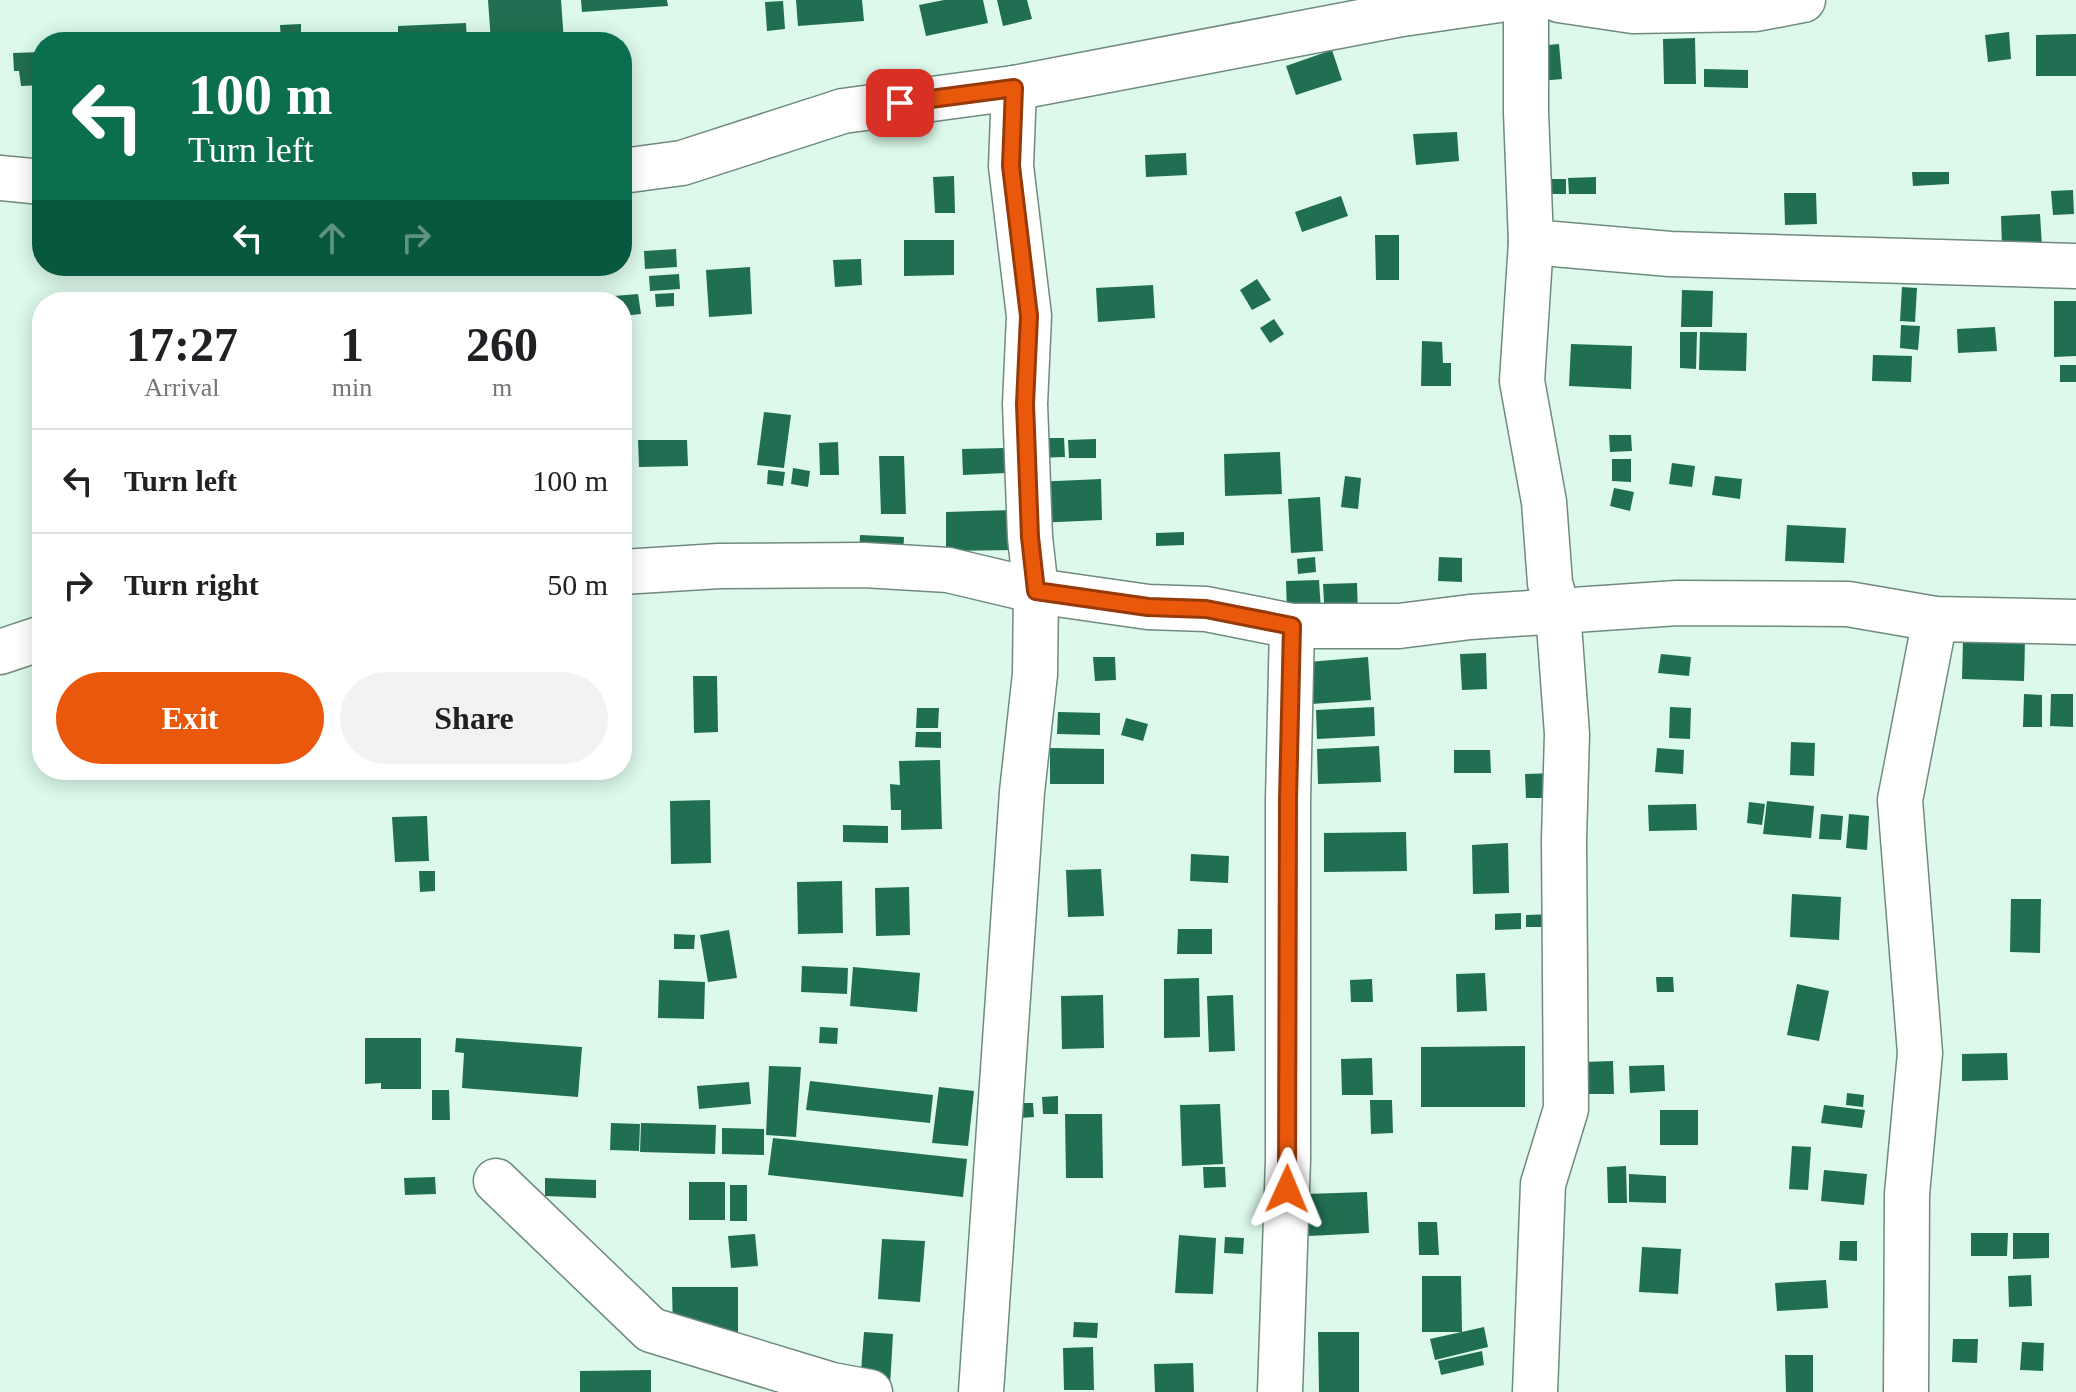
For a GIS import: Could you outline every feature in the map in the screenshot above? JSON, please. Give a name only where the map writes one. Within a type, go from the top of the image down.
[{"type":"street","points":[[632,170],[682,163],[843,111],[1014,88],[1402,14],[1499,0]]},
{"type":"street","points":[[1526,0],[1531,242],[1522,381],[1544,502],[1550,583],[1558,611],[1567,734],[1564,839],[1566,1109],[1543,1184],[1535,1392]]},
{"type":"street","points":[[1559,0],[1633,11],[1756,9],[1803,0]]},
{"type":"street","points":[[981,1392],[1022,792],[1035,674],[1036,591],[1030,537],[1025,404],[1029,316],[1011,166],[1014,88]]},
{"type":"street","points":[[0,178],[32,181]]},
{"type":"street","points":[[1531,242],[1760,258],[2076,266]]},
{"type":"street","points":[[632,571],[719,566],[864,565],[948,570],[1036,591],[1148,607],[1206,609],[1292,626],[1399,626],[1470,617],[1677,603],[1848,604],[1935,619],[2076,622]]},
{"type":"street","points":[[1906,1392],[1907,1194],[1920,1053],[1900,800],[1935,619]]},
{"type":"street","points":[[1280,1392],[1288,1160],[1288,800],[1292,626]]},
{"type":"street","points":[[0,652],[32,641]]},
{"type":"street","points":[[496,1181],[651,1330],[832,1385],[870,1392]]},
{"type":"building","points":[[488,0],[561,0],[563,32],[490,32]]},
{"type":"building","points":[[581,0],[667,0],[668,6],[582,12]]},
{"type":"building","points":[[796,0],[862,0],[864,21],[798,26]]},
{"type":"building","points":[[944,0],[983,0],[988,23],[926,36],[919,5]]},
{"type":"building","points":[[997,0],[1027,0],[1032,19],[1003,26]]},
{"type":"building","points":[[783,1],[785,29],[767,31],[765,2]]},
{"type":"building","points":[[466,23],[466,32],[398,32],[398,26]]},
{"type":"building","points":[[301,24],[301,32],[280,32],[280,25]]},
{"type":"building","points":[[2009,32],[2011,59],[1988,62],[1985,35]]},
{"type":"building","points":[[2076,34],[2076,76],[2036,76],[2036,35]]},
{"type":"building","points":[[1695,38],[1696,84],[1664,84],[1663,39]]},
{"type":"building","points":[[1559,44],[1562,79],[1540,81],[1538,46]]},
{"type":"building","points":[[1332,50],[1342,80],[1296,95],[1286,66]]},
{"type":"building","points":[[32,52],[32,85],[21,86],[19,71],[14,71],[13,53]]},
{"type":"building","points":[[1704,69],[1748,70],[1748,88],[1704,87]]},
{"type":"building","points":[[1457,132],[1459,161],[1416,165],[1413,134]]},
{"type":"building","points":[[1186,153],[1187,175],[1146,177],[1145,155]]},
{"type":"building","points":[[1912,172],[1949,172],[1949,184],[1913,186]]},
{"type":"building","points":[[954,176],[955,213],[935,213],[933,177]]},
{"type":"building","points":[[1596,177],[1596,194],[1569,194],[1568,178]]},
{"type":"building","points":[[1547,179],[1566,179],[1566,194],[1547,194]]},
{"type":"building","points":[[2073,190],[2074,214],[2053,215],[2051,191]]},
{"type":"building","points":[[1784,193],[1816,193],[1817,224],[1785,225]]},
{"type":"building","points":[[1341,196],[1348,216],[1302,232],[1295,212]]},
{"type":"building","points":[[2040,214],[2042,247],[2002,249],[2001,216]]},
{"type":"building","points":[[1375,235],[1399,235],[1399,280],[1376,280]]},
{"type":"building","points":[[904,240],[954,240],[954,275],[904,276]]},
{"type":"building","points":[[676,249],[677,267],[645,269],[644,251]]},
{"type":"building","points":[[861,259],[862,285],[835,287],[833,260]]},
{"type":"building","points":[[750,267],[752,314],[709,317],[706,270]]},
{"type":"building","points":[[679,274],[680,289],[650,291],[649,276]]},
{"type":"building","points":[[1257,279],[1271,300],[1252,310],[1240,290]]},
{"type":"building","points":[[1153,285],[1155,318],[1098,322],[1096,288]]},
{"type":"building","points":[[1902,287],[1917,288],[1915,322],[1900,321]]},
{"type":"building","points":[[1682,290],[1713,291],[1712,327],[1681,327]]},
{"type":"building","points":[[674,293],[674,306],[656,307],[655,294]]},
{"type":"building","points":[[632,294],[638,294],[641,314],[632,315]]},
{"type":"building","points":[[2054,301],[2076,301],[2076,356],[2054,357]]},
{"type":"building","points":[[1274,319],[1284,334],[1270,343],[1260,328]]},
{"type":"building","points":[[1901,325],[1920,326],[1918,350],[1900,348]]},
{"type":"building","points":[[1995,327],[1997,351],[1958,353],[1957,329]]},
{"type":"building","points":[[1680,332],[1697,332],[1696,369],[1680,368]]},
{"type":"building","points":[[1700,332],[1747,333],[1746,371],[1699,370]]},
{"type":"building","points":[[1422,341],[1442,342],[1443,363],[1451,363],[1451,386],[1421,386]]},
{"type":"building","points":[[1571,344],[1632,346],[1631,389],[1569,386]]},
{"type":"building","points":[[1873,355],[1912,356],[1911,382],[1872,381]]},
{"type":"building","points":[[2060,365],[2076,365],[2076,382],[2060,382]]},
{"type":"building","points":[[764,412],[791,415],[784,468],[757,465]]},
{"type":"building","points":[[1609,435],[1631,435],[1632,451],[1610,452]]},
{"type":"building","points":[[1036,438],[1064,438],[1065,457],[1036,458]]},
{"type":"building","points":[[1096,439],[1096,458],[1069,458],[1068,440]]},
{"type":"building","points":[[638,440],[687,440],[688,466],[639,467]]},
{"type":"building","points":[[838,442],[839,475],[820,475],[819,443]]},
{"type":"building","points":[[1005,448],[1006,473],[963,475],[962,449]]},
{"type":"building","points":[[1280,452],[1282,494],[1225,496],[1224,454]]},
{"type":"building","points":[[879,456],[904,456],[906,514],[881,514]]},
{"type":"building","points":[[1612,459],[1631,459],[1631,482],[1612,481]]},
{"type":"building","points":[[1672,463],[1695,466],[1692,487],[1669,484]]},
{"type":"building","points":[[793,468],[810,471],[808,487],[791,484]]},
{"type":"building","points":[[768,470],[785,472],[783,486],[767,484]]},
{"type":"building","points":[[1345,476],[1361,478],[1358,509],[1341,507]]},
{"type":"building","points":[[1715,476],[1742,479],[1740,499],[1712,495]]},
{"type":"building","points":[[1101,479],[1102,520],[1036,523],[1034,482]]},
{"type":"building","points":[[1614,488],[1634,492],[1630,511],[1610,506]]},
{"type":"building","points":[[1320,497],[1323,551],[1291,553],[1288,499]]},
{"type":"building","points":[[1012,510],[1014,550],[946,551],[946,512]]},
{"type":"building","points":[[1787,525],[1846,528],[1844,563],[1785,561]]},
{"type":"building","points":[[1184,532],[1184,545],[1156,546],[1156,533]]},
{"type":"building","points":[[860,535],[904,537],[903,558],[859,556]]},
{"type":"building","points":[[1315,557],[1316,572],[1298,574],[1297,559]]},
{"type":"building","points":[[1439,557],[1462,558],[1462,582],[1438,581]]},
{"type":"building","points":[[1319,580],[1321,611],[1287,613],[1286,581]]},
{"type":"building","points":[[1357,583],[1358,617],[1325,619],[1323,584]]},
{"type":"building","points":[[1963,639],[2025,641],[2024,681],[1962,679]]},
{"type":"building","points":[[1486,653],[1487,689],[1462,690],[1460,654]]},
{"type":"building","points":[[1661,654],[1691,657],[1689,676],[1658,673]]},
{"type":"building","points":[[1093,657],[1115,657],[1116,680],[1095,681]]},
{"type":"building","points":[[1368,657],[1371,700],[1311,704],[1308,662]]},
{"type":"building","points":[[693,676],[717,676],[718,732],[694,733]]},
{"type":"building","points":[[2024,694],[2042,695],[2042,727],[2023,727]]},
{"type":"building","points":[[2051,694],[2073,694],[2073,727],[2050,726]]},
{"type":"building","points":[[1374,707],[1375,736],[1317,739],[1316,710]]},
{"type":"building","points":[[1670,707],[1691,708],[1690,739],[1669,738]]},
{"type":"building","points":[[917,708],[939,708],[938,728],[916,728]]},
{"type":"building","points":[[1058,712],[1100,713],[1100,735],[1057,734]]},
{"type":"building","points":[[1126,718],[1148,724],[1143,741],[1121,735]]},
{"type":"building","points":[[916,732],[941,732],[941,748],[915,747]]},
{"type":"building","points":[[1791,742],[1815,743],[1814,776],[1790,775]]},
{"type":"building","points":[[1379,746],[1381,782],[1318,784],[1317,749]]},
{"type":"building","points":[[1050,748],[1104,749],[1104,784],[1050,784]]},
{"type":"building","points":[[1657,748],[1684,750],[1683,774],[1655,772]]},
{"type":"building","points":[[1454,750],[1490,750],[1491,773],[1454,773]]},
{"type":"building","points":[[940,760],[942,829],[901,830],[901,810],[891,810],[890,784],[900,785],[899,761]]},
{"type":"building","points":[[1557,773],[1558,798],[1526,798],[1525,774]]},
{"type":"building","points":[[710,800],[711,863],[671,864],[670,801]]},
{"type":"building","points":[[1767,801],[1814,806],[1811,838],[1763,834]]},
{"type":"building","points":[[1749,802],[1765,804],[1762,825],[1747,823]]},
{"type":"building","points":[[1696,804],[1697,830],[1649,831],[1648,805]]},
{"type":"building","points":[[1821,814],[1843,816],[1841,840],[1819,839]]},
{"type":"building","points":[[1849,814],[1869,816],[1867,850],[1846,848]]},
{"type":"building","points":[[427,816],[429,861],[395,862],[392,817]]},
{"type":"building","points":[[843,825],[888,826],[888,843],[843,842]]},
{"type":"building","points":[[1406,832],[1407,871],[1324,872],[1324,833]]},
{"type":"building","points":[[1508,843],[1509,893],[1473,894],[1472,845]]},
{"type":"building","points":[[1191,854],[1229,856],[1228,883],[1190,881]]},
{"type":"building","points":[[1101,869],[1104,916],[1068,917],[1066,870]]},
{"type":"building","points":[[419,871],[435,871],[435,891],[420,892]]},
{"type":"building","points":[[842,881],[843,933],[798,934],[797,882]]},
{"type":"building","points":[[909,887],[910,935],[876,936],[875,888]]},
{"type":"building","points":[[1792,894],[1841,897],[1839,940],[1790,937]]},
{"type":"building","points":[[2011,899],[2041,899],[2040,953],[2010,952]]},
{"type":"building","points":[[1521,913],[1521,929],[1495,930],[1495,914]]},
{"type":"building","points":[[1555,914],[1555,927],[1526,927],[1526,915]]},
{"type":"building","points":[[1178,929],[1212,929],[1212,954],[1177,954]]},
{"type":"building","points":[[729,930],[737,978],[708,982],[700,935]]},
{"type":"building","points":[[674,934],[695,935],[694,949],[674,949]]},
{"type":"building","points":[[802,966],[848,968],[847,994],[801,992]]},
{"type":"building","points":[[853,967],[920,973],[917,1012],[850,1006]]},
{"type":"building","points":[[1485,973],[1487,1011],[1457,1012],[1456,974]]},
{"type":"building","points":[[1656,977],[1673,977],[1674,992],[1657,992]]},
{"type":"building","points":[[1199,978],[1200,1037],[1164,1038],[1164,979]]},
{"type":"building","points":[[1372,979],[1373,1002],[1351,1002],[1350,980]]},
{"type":"building","points":[[659,980],[705,982],[704,1019],[658,1018]]},
{"type":"building","points":[[1797,984],[1829,991],[1819,1041],[1787,1035]]},
{"type":"building","points":[[1103,995],[1104,1048],[1062,1049],[1061,996]]},
{"type":"building","points":[[1233,995],[1235,1051],[1209,1052],[1207,996]]},
{"type":"building","points":[[820,1027],[838,1028],[837,1044],[819,1043]]},
{"type":"building","points":[[365,1038],[421,1038],[421,1089],[381,1089],[381,1083],[365,1084]]},
{"type":"building","points":[[456,1038],[582,1047],[578,1097],[462,1088],[464,1053],[455,1052]]},
{"type":"building","points":[[1525,1046],[1525,1107],[1421,1107],[1421,1047]]},
{"type":"building","points":[[2007,1053],[2008,1080],[1962,1081],[1962,1054]]},
{"type":"building","points":[[1372,1058],[1373,1095],[1342,1095],[1341,1059]]},
{"type":"building","points":[[1613,1061],[1614,1094],[1584,1094],[1583,1062]]},
{"type":"building","points":[[1664,1065],[1665,1091],[1630,1093],[1629,1066]]},
{"type":"building","points":[[769,1066],[801,1067],[796,1137],[766,1135]]},
{"type":"building","points":[[810,1081],[933,1095],[930,1123],[806,1110]]},
{"type":"building","points":[[749,1082],[751,1104],[699,1109],[697,1086]]},
{"type":"building","points":[[939,1087],[974,1091],[968,1146],[932,1143]]},
{"type":"building","points":[[432,1090],[449,1090],[450,1120],[432,1120]]},
{"type":"building","points":[[1847,1093],[1864,1095],[1863,1107],[1846,1105]]},
{"type":"building","points":[[1058,1096],[1058,1114],[1043,1114],[1042,1097]]},
{"type":"building","points":[[1370,1100],[1392,1100],[1393,1133],[1371,1134]]},
{"type":"building","points":[[1020,1103],[1033,1103],[1034,1117],[1020,1118]]},
{"type":"building","points":[[1220,1104],[1223,1164],[1182,1166],[1180,1105]]},
{"type":"building","points":[[1824,1105],[1865,1110],[1862,1128],[1821,1123]]},
{"type":"building","points":[[1660,1110],[1698,1110],[1698,1145],[1660,1145]]},
{"type":"building","points":[[1065,1114],[1102,1114],[1103,1178],[1066,1178]]},
{"type":"building","points":[[611,1123],[640,1124],[639,1151],[610,1150]]},
{"type":"building","points":[[641,1123],[716,1125],[715,1154],[640,1152]]},
{"type":"building","points":[[722,1128],[764,1129],[764,1155],[722,1154]]},
{"type":"building","points":[[773,1138],[967,1159],[963,1197],[768,1175]]},
{"type":"building","points":[[1792,1146],[1811,1147],[1808,1190],[1789,1189]]},
{"type":"building","points":[[1626,1166],[1627,1203],[1608,1203],[1607,1167]]},
{"type":"building","points":[[1203,1167],[1225,1167],[1226,1187],[1204,1188]]},
{"type":"building","points":[[1824,1170],[1867,1174],[1864,1205],[1821,1201]]},
{"type":"building","points":[[1629,1174],[1666,1176],[1666,1203],[1629,1202]]},
{"type":"building","points":[[435,1177],[436,1194],[405,1195],[404,1178]]},
{"type":"building","points":[[545,1178],[596,1180],[596,1198],[545,1196]]},
{"type":"building","points":[[689,1182],[725,1182],[725,1220],[689,1220]]},
{"type":"building","points":[[730,1185],[747,1185],[747,1221],[730,1221]]},
{"type":"building","points":[[1367,1192],[1369,1233],[1308,1236],[1306,1194]]},
{"type":"building","points":[[1418,1222],[1437,1222],[1439,1255],[1419,1255]]},
{"type":"building","points":[[1971,1233],[2008,1233],[2007,1256],[1971,1256]]},
{"type":"building","points":[[2013,1233],[2049,1233],[2049,1258],[2013,1259]]},
{"type":"building","points":[[755,1234],[758,1266],[731,1268],[728,1236]]},
{"type":"building","points":[[1179,1235],[1216,1238],[1213,1294],[1175,1293]]},
{"type":"building","points":[[1225,1237],[1244,1238],[1243,1254],[1224,1253]]},
{"type":"building","points":[[882,1239],[925,1241],[920,1302],[878,1299]]},
{"type":"building","points":[[1840,1241],[1857,1241],[1857,1261],[1839,1260]]},
{"type":"building","points":[[1642,1247],[1681,1249],[1678,1294],[1639,1292]]},
{"type":"building","points":[[2031,1275],[2032,1306],[2009,1307],[2008,1276]]},
{"type":"building","points":[[1422,1276],[1461,1276],[1462,1332],[1422,1332]]},
{"type":"building","points":[[1826,1280],[1828,1308],[1777,1311],[1775,1283]]},
{"type":"building","points":[[672,1287],[738,1287],[738,1333],[673,1333]]},
{"type":"building","points":[[1074,1322],[1098,1323],[1097,1338],[1073,1337]]},
{"type":"building","points":[[1484,1327],[1488,1347],[1435,1360],[1430,1339]]},
{"type":"building","points":[[864,1332],[893,1334],[890,1386],[860,1384]]},
{"type":"building","points":[[1318,1332],[1359,1332],[1359,1392],[1319,1392]]},
{"type":"building","points":[[1953,1339],[1978,1339],[1977,1363],[1952,1362]]},
{"type":"building","points":[[2022,1342],[2044,1343],[2043,1371],[2020,1370]]},
{"type":"building","points":[[1093,1347],[1094,1390],[1064,1390],[1063,1348]]},
{"type":"building","points":[[1482,1351],[1484,1365],[1441,1375],[1438,1361]]},
{"type":"building","points":[[1785,1355],[1813,1355],[1813,1392],[1786,1392]]},
{"type":"building","points":[[1193,1363],[1194,1392],[1155,1392],[1154,1364]]},
{"type":"building","points":[[651,1370],[651,1392],[580,1392],[580,1371]]},
{"type":"route","points":[[900,103],[1014,88],[1011,166],[1029,316],[1025,404],[1030,537],[1036,591],[1148,607],[1206,609],[1292,626],[1288,800],[1287,1189]]}]
